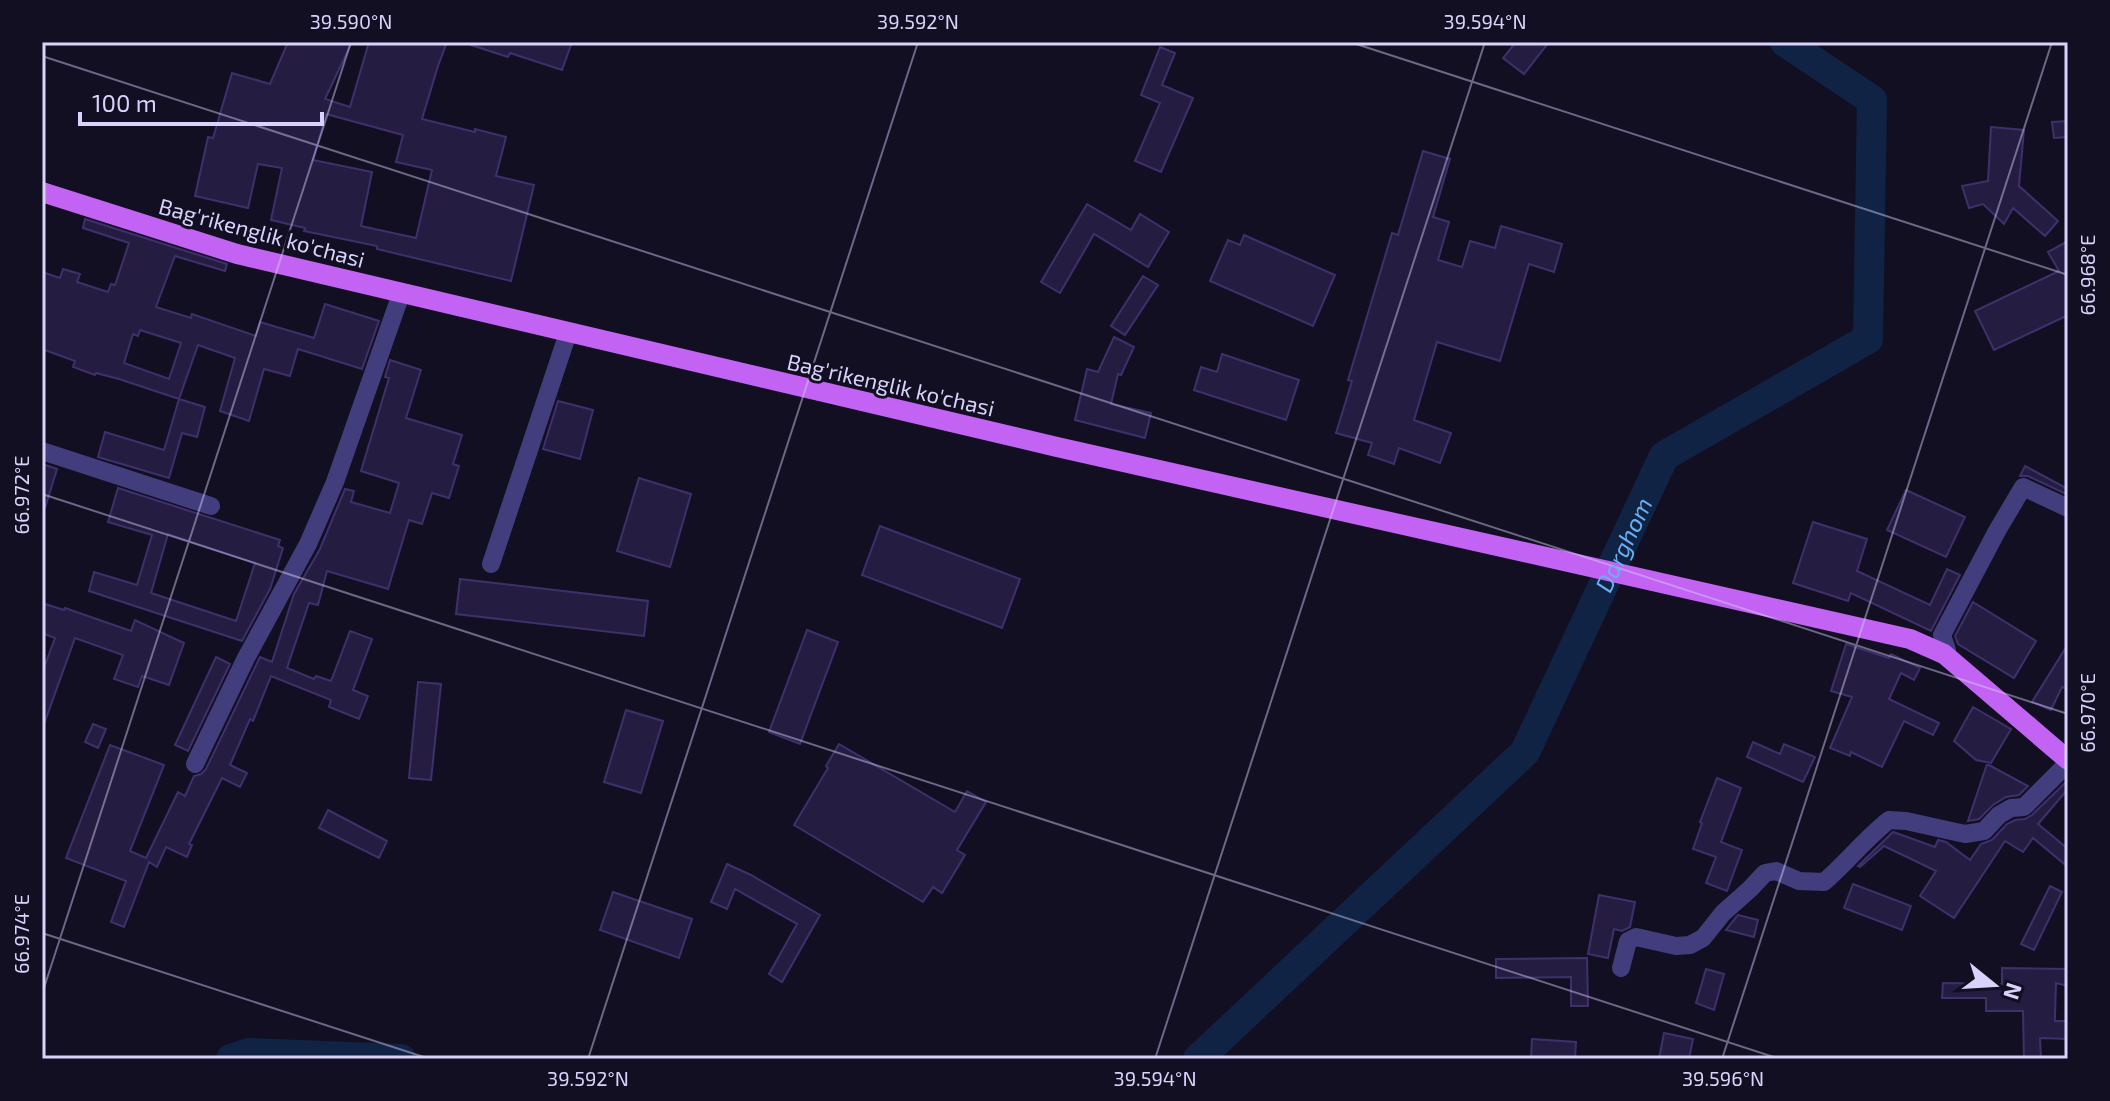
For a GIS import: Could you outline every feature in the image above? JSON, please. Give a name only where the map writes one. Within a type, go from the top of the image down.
[{"type":"main road","name":"Bag'rikenglik ko'chasi","points":[[42,192],[237,254],[401,294],[1026,440],[1910,639],[1944,654],[2068,762]]},
{"type":"lane","points":[[195,764],[246,658],[308,544],[335,482],[401,294]]},
{"type":"lane","points":[[491,564],[568,333]]},
{"type":"lane","points":[[42,451],[211,506]]},
{"type":"lane","points":[[1944,654],[1947,650],[1942,635],[2023,487],[2068,508]]},
{"type":"lane","points":[[1621,968],[1628,941],[1636,937],[1676,946],[1690,945],[1703,938],[1723,913],[1765,873],[1776,871],[1799,881],[1824,882],[1889,820],[1965,834],[1984,831],[1999,815],[2011,808],[2024,807],[2068,762]]},
{"type":"building","points":[[288,42],[352,42],[325,99],[350,107],[369,42],[447,42],[422,119],[506,137],[496,176],[534,185],[511,281],[377,249],[377,246],[304,231],[305,228],[271,220],[282,168],[258,164],[248,208],[195,196],[208,137],[213,138],[232,73],[270,84]],"holes":[[[326,114],[403,135],[396,162],[432,170],[416,238],[361,226],[372,172],[313,160]]]},
{"type":"building","points":[[472,42],[572,42],[562,70],[510,53],[508,57],[471,45]]},
{"type":"building","points":[[1516,42],[1549,42],[1524,74],[1503,58]]},
{"type":"building","points":[[1160,47],[1175,53],[1162,85],[1193,98],[1161,172],[1135,161],[1160,103],[1141,95]]},
{"type":"building","points":[[2068,121],[2068,137],[2054,138],[2052,122]]},
{"type":"building","points":[[1991,127],[2024,130],[2019,186],[2058,221],[2045,236],[2013,208],[2004,224],[1983,204],[1969,208],[1962,186],[1988,181]]},
{"type":"building","points":[[1423,151],[1450,159],[1433,217],[1449,222],[1438,260],[1462,267],[1470,241],[1495,248],[1501,226],[1562,244],[1554,272],[1529,264],[1500,361],[1437,342],[1414,420],[1451,433],[1440,463],[1399,448],[1394,464],[1368,455],[1372,443],[1336,433],[1352,381],[1348,380],[1392,233],[1398,235]]},
{"type":"building","points":[[1087,204],[1131,230],[1140,214],[1169,232],[1148,267],[1094,234],[1060,293],[1041,282]]},
{"type":"building","points":[[85,219],[227,264],[225,271],[175,256],[156,307],[191,318],[192,314],[256,336],[260,322],[314,338],[325,304],[379,321],[362,369],[298,349],[290,376],[264,369],[249,421],[220,411],[235,358],[198,345],[179,399],[73,367],[75,361],[42,349],[42,272],[60,278],[63,269],[80,274],[77,282],[108,292],[111,284],[115,285],[129,243],[83,228]],"holes":[[[140,330],[181,343],[169,379],[124,363],[133,334],[138,336]]]},
{"type":"building","points":[[1244,235],[1335,275],[1313,326],[1210,281],[1228,240],[1240,245]]},
{"type":"building","points":[[2068,241],[2068,315],[1994,350],[1975,311],[2059,271],[2048,252]]},
{"type":"building","points":[[1143,276],[1158,285],[1125,335],[1111,326]]},
{"type":"building","points":[[1114,337],[1134,347],[1121,375],[1118,374],[1111,404],[1151,413],[1145,438],[1075,420],[1087,369],[1098,372]]},
{"type":"building","points":[[1222,354],[1299,380],[1286,420],[1194,390],[1201,367],[1217,372]]},
{"type":"building","points":[[390,360],[421,370],[406,418],[462,435],[453,464],[459,466],[449,498],[432,493],[422,524],[409,520],[388,589],[327,571],[318,605],[309,603],[287,668],[314,679],[316,676],[331,681],[350,631],[372,639],[353,690],[368,696],[359,719],[329,707],[331,700],[271,676],[253,721],[250,719],[230,765],[247,773],[240,787],[222,778],[189,844],[192,845],[187,857],[166,847],[157,867],[149,862],[124,927],[111,922],[126,881],[66,858],[110,745],[164,765],[130,851],[146,858],[178,792],[185,796],[194,776],[206,769],[260,657],[272,662],[294,594],[320,549],[345,489],[354,491],[351,502],[390,513],[399,483],[361,471],[389,378],[385,377]]},
{"type":"building","points":[[179,399],[205,407],[197,437],[182,433],[169,478],[98,457],[105,432],[164,450]]},
{"type":"building","points":[[558,401],[593,410],[580,459],[543,449]]},
{"type":"building","points":[[42,464],[57,469],[45,508],[42,507]]},
{"type":"building","points":[[2025,466],[2068,489],[2068,495],[2028,476],[2020,476]]},
{"type":"building","points":[[639,478],[691,494],[670,567],[617,551]]},
{"type":"building","points":[[118,488],[280,540],[278,546],[283,548],[270,589],[242,641],[89,591],[94,572],[137,585],[152,535],[108,522]],"holes":[[[168,534],[255,563],[236,621],[151,593]]]},
{"type":"building","points":[[1906,490],[1965,517],[1946,557],[1887,530]]},
{"type":"building","points":[[1813,522],[1867,539],[1857,571],[1930,605],[1947,569],[1960,575],[1931,631],[1851,593],[1848,601],[1793,583]]},
{"type":"building","points":[[880,526],[1020,579],[1002,628],[862,575]]},
{"type":"building","points":[[460,579],[648,601],[644,636],[456,614]]},
{"type":"building","points":[[1973,602],[2036,641],[2014,678],[1958,644],[1955,636]]},
{"type":"building","points":[[42,603],[131,631],[135,620],[184,643],[169,685],[142,676],[138,687],[114,679],[123,655],[75,638],[42,723],[42,673],[55,638],[42,633]]},
{"type":"building","points":[[807,630],[838,642],[800,744],[769,732]]},
{"type":"building","points":[[1846,644],[1889,658],[1891,654],[1920,668],[1914,680],[1901,673],[1889,699],[1939,723],[1933,735],[1904,721],[1882,767],[1851,752],[1850,756],[1830,748],[1852,697],[1831,691]]},
{"type":"building","points":[[2068,644],[2068,689],[2062,687],[2051,710],[2032,702]]},
{"type":"building","points":[[216,657],[230,664],[188,751],[175,745]]},
{"type":"building","points":[[418,682],[441,684],[431,780],[409,778]]},
{"type":"building","points":[[1973,707],[2011,729],[1991,763],[1976,760],[1954,741]]},
{"type":"building","points":[[626,710],[663,721],[641,793],[604,782]]},
{"type":"building","points":[[93,724],[106,729],[98,748],[85,742]]},
{"type":"building","points":[[1753,742],[1780,754],[1784,744],[1815,757],[1803,782],[1747,757]]},
{"type":"building","points":[[839,744],[955,812],[967,791],[986,802],[957,850],[965,855],[942,893],[933,887],[923,902],[794,825]]},
{"type":"building","points":[[1987,764],[2028,786],[2019,795],[2006,797],[1993,805],[1979,819],[1968,821]]},
{"type":"building","points":[[1717,778],[1741,788],[1721,842],[1742,850],[1727,891],[1706,883],[1716,857],[1693,849]]},
{"type":"building","points":[[2065,783],[2068,789],[2038,824],[2068,849],[2068,867],[2033,838],[2023,852],[2005,841],[1954,918],[1920,896],[1936,871],[1884,846],[1858,866],[1893,832],[1935,847],[1938,840],[1946,842],[1970,860],[1981,844],[1992,840],[2007,824],[2032,815]]},
{"type":"building","points":[[328,810],[387,841],[379,858],[319,828]]},
{"type":"building","points":[[727,864],[820,915],[782,982],[769,974],[797,924],[735,889],[727,909],[711,902]]},
{"type":"building","points":[[1853,884],[1911,906],[1902,930],[1844,908]]},
{"type":"building","points":[[2050,886],[2062,892],[2034,950],[2021,944]]},
{"type":"building","points":[[613,892],[692,919],[679,958],[600,930]]},
{"type":"building","points":[[1599,895],[1635,902],[1630,927],[1622,931],[1614,929],[1608,958],[1588,954]]},
{"type":"building","points":[[1738,915],[1758,920],[1754,937],[1726,930]]},
{"type":"building","points":[[1587,958],[1588,1006],[1571,1006],[1571,977],[1496,978],[1496,959]]},
{"type":"building","points":[[2002,968],[2068,969],[2068,986],[2056,983],[2055,1021],[2068,1021],[2068,1039],[2040,1038],[2041,1059],[2024,1059],[2023,1011],[1986,1011],[1986,998],[1942,998],[1943,983],[2002,984]]},
{"type":"building","points":[[1706,969],[1724,974],[1714,1010],[1696,1003]]},
{"type":"building","points":[[1664,1033],[1693,1039],[1689,1059],[1659,1059]]},
{"type":"building","points":[[1532,1039],[1576,1042],[1575,1059],[1531,1058]]},
{"type":"waterway","name":"Darghоm","points":[[1198,1059],[1525,752],[1664,456],[1868,339],[1872,100],[1785,42]]},
{"type":"waterway","name":"Darghоm","points":[[231,1059],[249,1053],[401,1059]]}]
